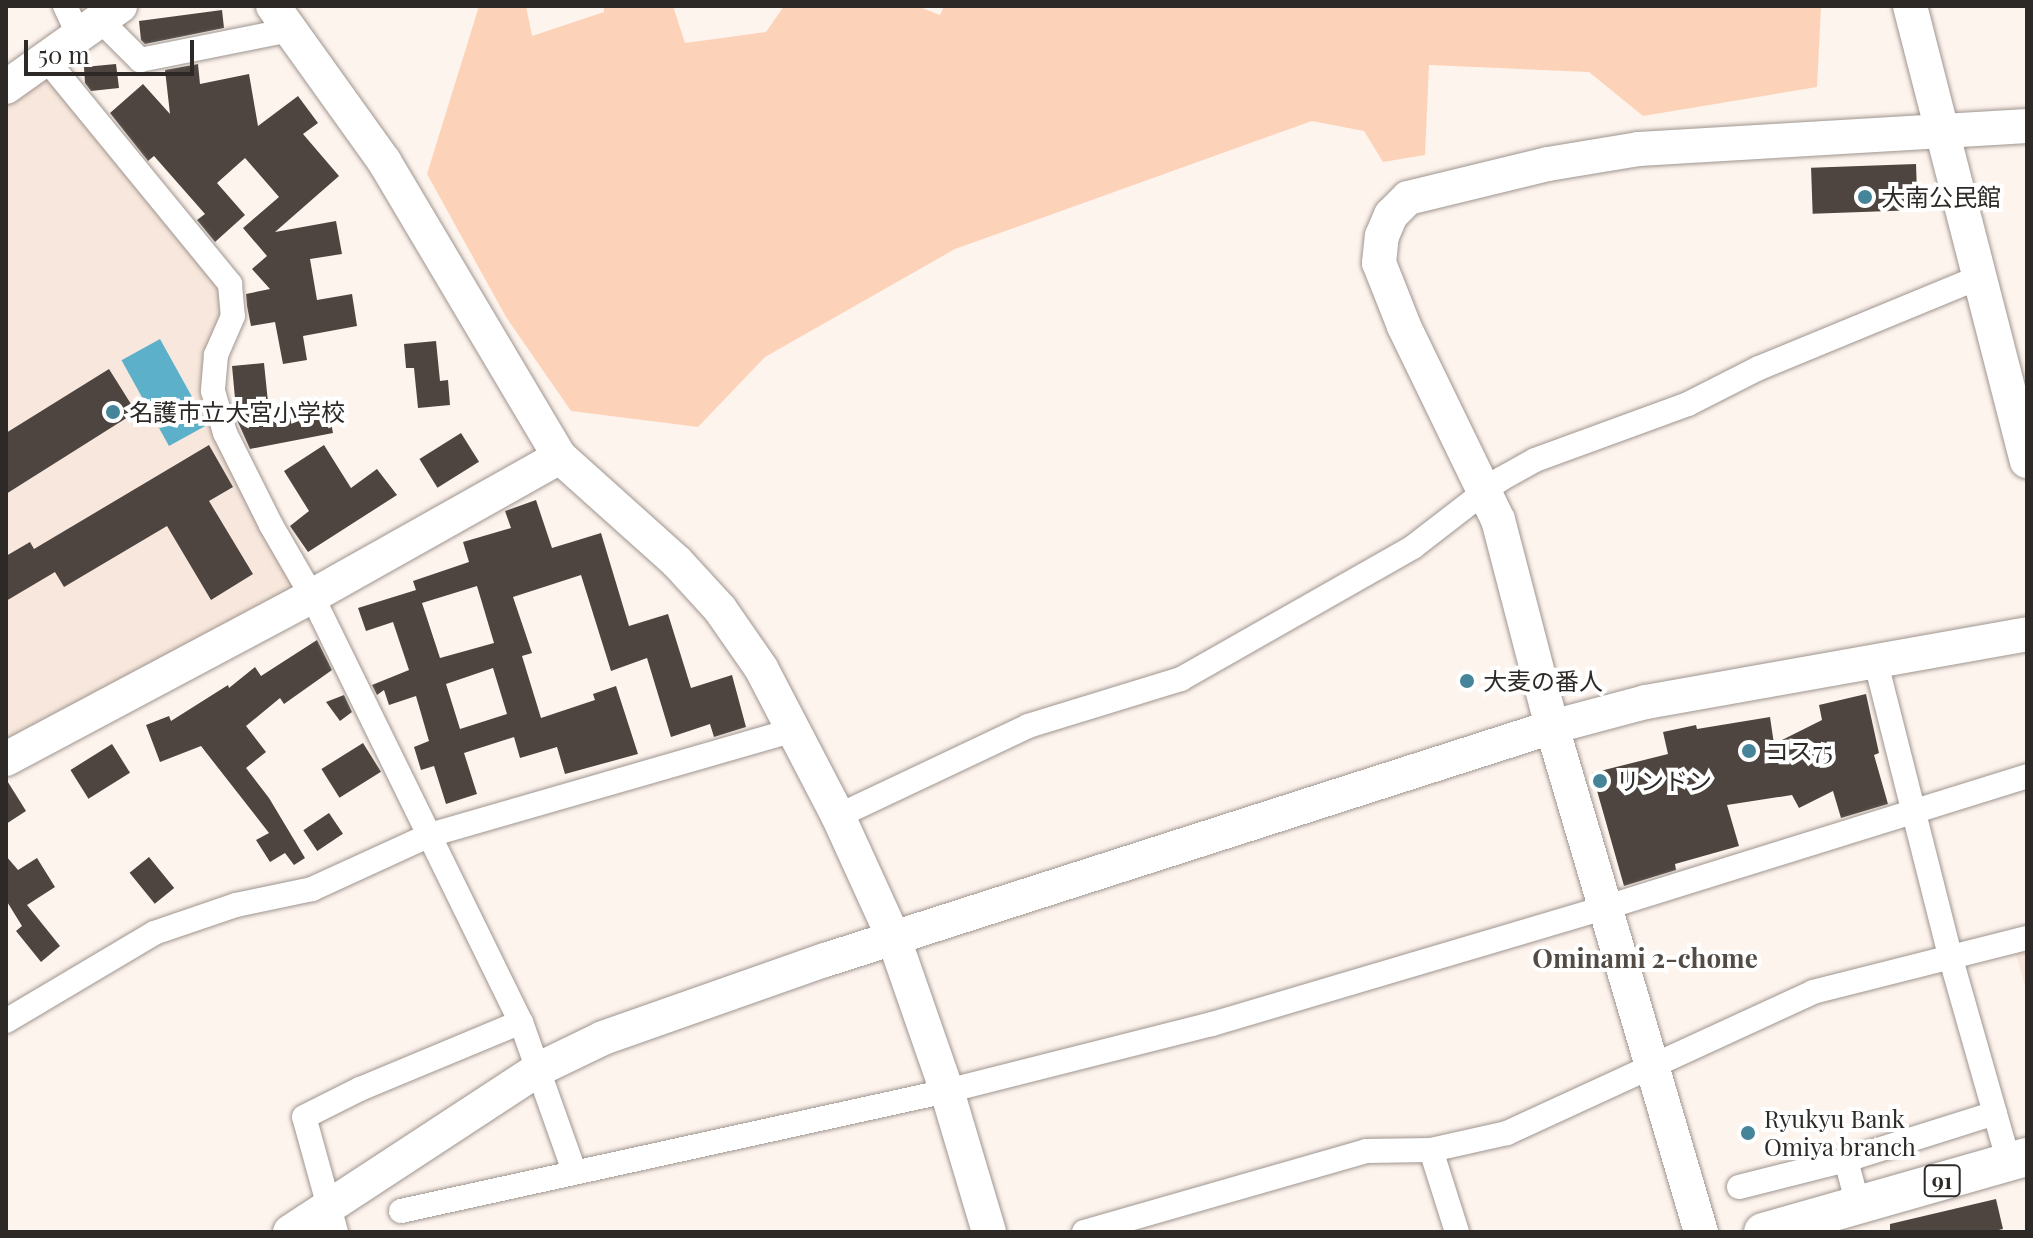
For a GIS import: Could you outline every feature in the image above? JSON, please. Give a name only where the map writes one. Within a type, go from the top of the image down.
[{"type":"main road","name":"91","points":[[1763,1232],[2022,1161]]},
{"type":"street","points":[[1910,6],[2027,461]]},
{"type":"street","points":[[6,87],[46,59],[91,17],[140,60],[281,18],[384,161],[560,457],[634,520],[720,609],[761,668],[838,816],[894,939],[947,1091],[989,1232]]},
{"type":"street","points":[[46,59],[230,284],[233,316],[216,355],[213,391],[225,433],[271,525],[312,596],[521,1022],[574,1171]]},
{"type":"street","points":[[1701,1232],[1552,727],[1498,520],[1437,398],[1379,263],[1382,236],[1391,215],[1408,198],[1548,164],[1639,149],[2027,126]]},
{"type":"street","points":[[838,816],[1028,726],[1181,679],[1413,547],[1486,494],[1501,479],[1535,460],[1688,404],[1759,368],[1980,277]]},
{"type":"street","points":[[6,759],[312,596],[560,457]]},
{"type":"street","points":[[290,1232],[332,1219],[539,1069],[603,1038],[894,939],[1552,727],[1646,702],[2027,634]]},
{"type":"street","points":[[1875,659],[1951,959],[1995,1113],[2022,1161]]},
{"type":"street","points":[[6,1021],[154,933],[236,905],[312,889],[430,835],[793,730]]},
{"type":"street","points":[[401,1211],[947,1091],[1212,1024],[1606,908],[2027,776]]},
{"type":"street","points":[[1084,1232],[1366,1151],[1431,1150],[1507,1133],[1653,1069],[1813,992],[2027,938]]},
{"type":"street","points":[[332,1219],[304,1117],[360,1089],[521,1022]]},
{"type":"street","points":[[1739,1187],[1846,1160],[1995,1113]]},
{"type":"street","points":[[1431,1150],[1457,1232]]},
{"type":"street","points":[[1846,1160],[1858,1205]]},
{"type":"shaded area","points":[[479,6],[526,6],[532,36],[604,12],[604,6],[673,6],[685,43],[766,32],[784,6],[917,6],[940,15],[944,6],[1821,6],[1817,87],[1643,116],[1589,72],[1429,65],[1425,155],[1383,162],[1364,131],[1312,121],[955,249],[765,357],[698,427],[571,411],[506,317],[427,174]]},
{"type":"shaded area","name":"名護市立大宮小学校","points":[[46,59],[230,284],[213,391],[312,596],[6,742],[6,87]]},
{"type":"shaded area","points":[[2027,947],[2027,993],[2015,951]]},
{"type":"water","points":[[160,339],[208,425],[169,446],[122,360]]},
{"type":"building","points":[[222,10],[224,28],[145,44],[141,40],[139,21]]},
{"type":"building","points":[[116,64],[119,88],[91,91],[85,83],[84,67]]},
{"type":"building","points":[[198,64],[200,84],[249,74],[258,126],[298,96],[318,123],[303,134],[339,176],[275,232],[336,221],[342,254],[310,259],[317,300],[352,294],[357,326],[303,336],[307,360],[283,364],[275,322],[251,326],[247,306],[246,294],[270,289],[252,269],[267,256],[243,228],[279,197],[245,158],[217,183],[245,215],[215,242],[197,220],[205,214],[154,156],[148,161],[110,113],[143,84],[170,114],[165,70]]},
{"type":"building","name":"大南公民館","points":[[1916,164],[1918,210],[1813,214],[1811,168]]},
{"type":"building","points":[[436,341],[440,381],[448,380],[450,405],[418,408],[414,368],[406,368],[404,344]]},
{"type":"building","points":[[264,363],[269,412],[327,401],[333,433],[250,449],[237,420],[232,366]]},
{"type":"building","points":[[109,369],[136,412],[6,494],[6,433]]},
{"type":"building","points":[[461,433],[479,462],[437,488],[419,459]]},
{"type":"building","points":[[209,445],[233,487],[209,501],[253,574],[211,600],[167,526],[64,587],[55,572],[6,601],[6,556],[30,542],[34,549]]},
{"type":"building","points":[[324,445],[351,488],[377,469],[397,495],[308,552],[290,526],[309,511],[284,471]]},
{"type":"building","points":[[536,500],[552,548],[601,533],[629,626],[668,614],[691,688],[732,675],[746,727],[714,737],[710,724],[671,737],[647,658],[611,671],[581,575],[513,597],[532,653],[522,656],[541,718],[595,700],[593,694],[616,686],[638,754],[565,774],[557,747],[520,758],[514,737],[464,753],[477,794],[446,804],[434,766],[421,770],[414,747],[429,741],[416,696],[389,705],[384,690],[377,695],[372,685],[409,670],[393,622],[366,631],[358,608],[416,590],[413,581],[469,562],[463,542],[511,528],[505,511]],"holes":[[[477,586],[494,643],[440,658],[422,603]],[[493,668],[507,714],[460,729],[446,684]]]},
{"type":"building","points":[[317,640],[332,670],[284,704],[280,698],[246,726],[266,752],[246,768],[269,798],[305,858],[294,865],[285,853],[270,862],[256,840],[269,833],[201,746],[160,762],[146,725],[169,716],[171,721],[228,685],[229,688],[255,667],[261,676]]},
{"type":"building","points":[[1866,694],[1879,753],[1874,755],[1888,804],[1841,818],[1833,791],[1799,808],[1792,795],[1727,805],[1739,846],[1675,864],[1676,870],[1624,886],[1592,773],[1668,754],[1663,732],[1696,725],[1697,729],[1770,717],[1774,744],[1822,720],[1819,705]]},
{"type":"building","points":[[344,695],[352,712],[340,721],[326,702]]},
{"type":"building","points":[[363,743],[381,772],[339,798],[321,769]]},
{"type":"building","points":[[112,744],[130,773],[88,799],[70,770]]},
{"type":"building","points":[[6,779],[26,811],[6,824]]},
{"type":"building","points":[[329,813],[343,834],[317,851],[303,830]]},
{"type":"building","points":[[6,856],[18,870],[37,858],[55,887],[27,905],[60,946],[41,962],[16,931],[22,926],[6,900]]},
{"type":"building","points":[[149,857],[174,888],[155,904],[130,873]]},
{"type":"building","points":[[1996,1199],[2003,1229],[1990,1232],[1890,1232],[1890,1224]]},
{"type":"place","name":"大南公民館","points":[[1865,197]]},
{"type":"place","name":"名護市立大宮小学校","points":[[113,412]]},
{"type":"place","name":"大麦の番人","points":[[1467,681]]},
{"type":"place","name":"コス75","points":[[1749,751]]},
{"type":"place","name":"リンドン","points":[[1600,781]]},
{"type":"place","name":"Ryukyu Bank Omiya branch","points":[[1748,1133]]},
{"type":"district","name":"Ominami 2-chome","points":[[1645,958]]}]
